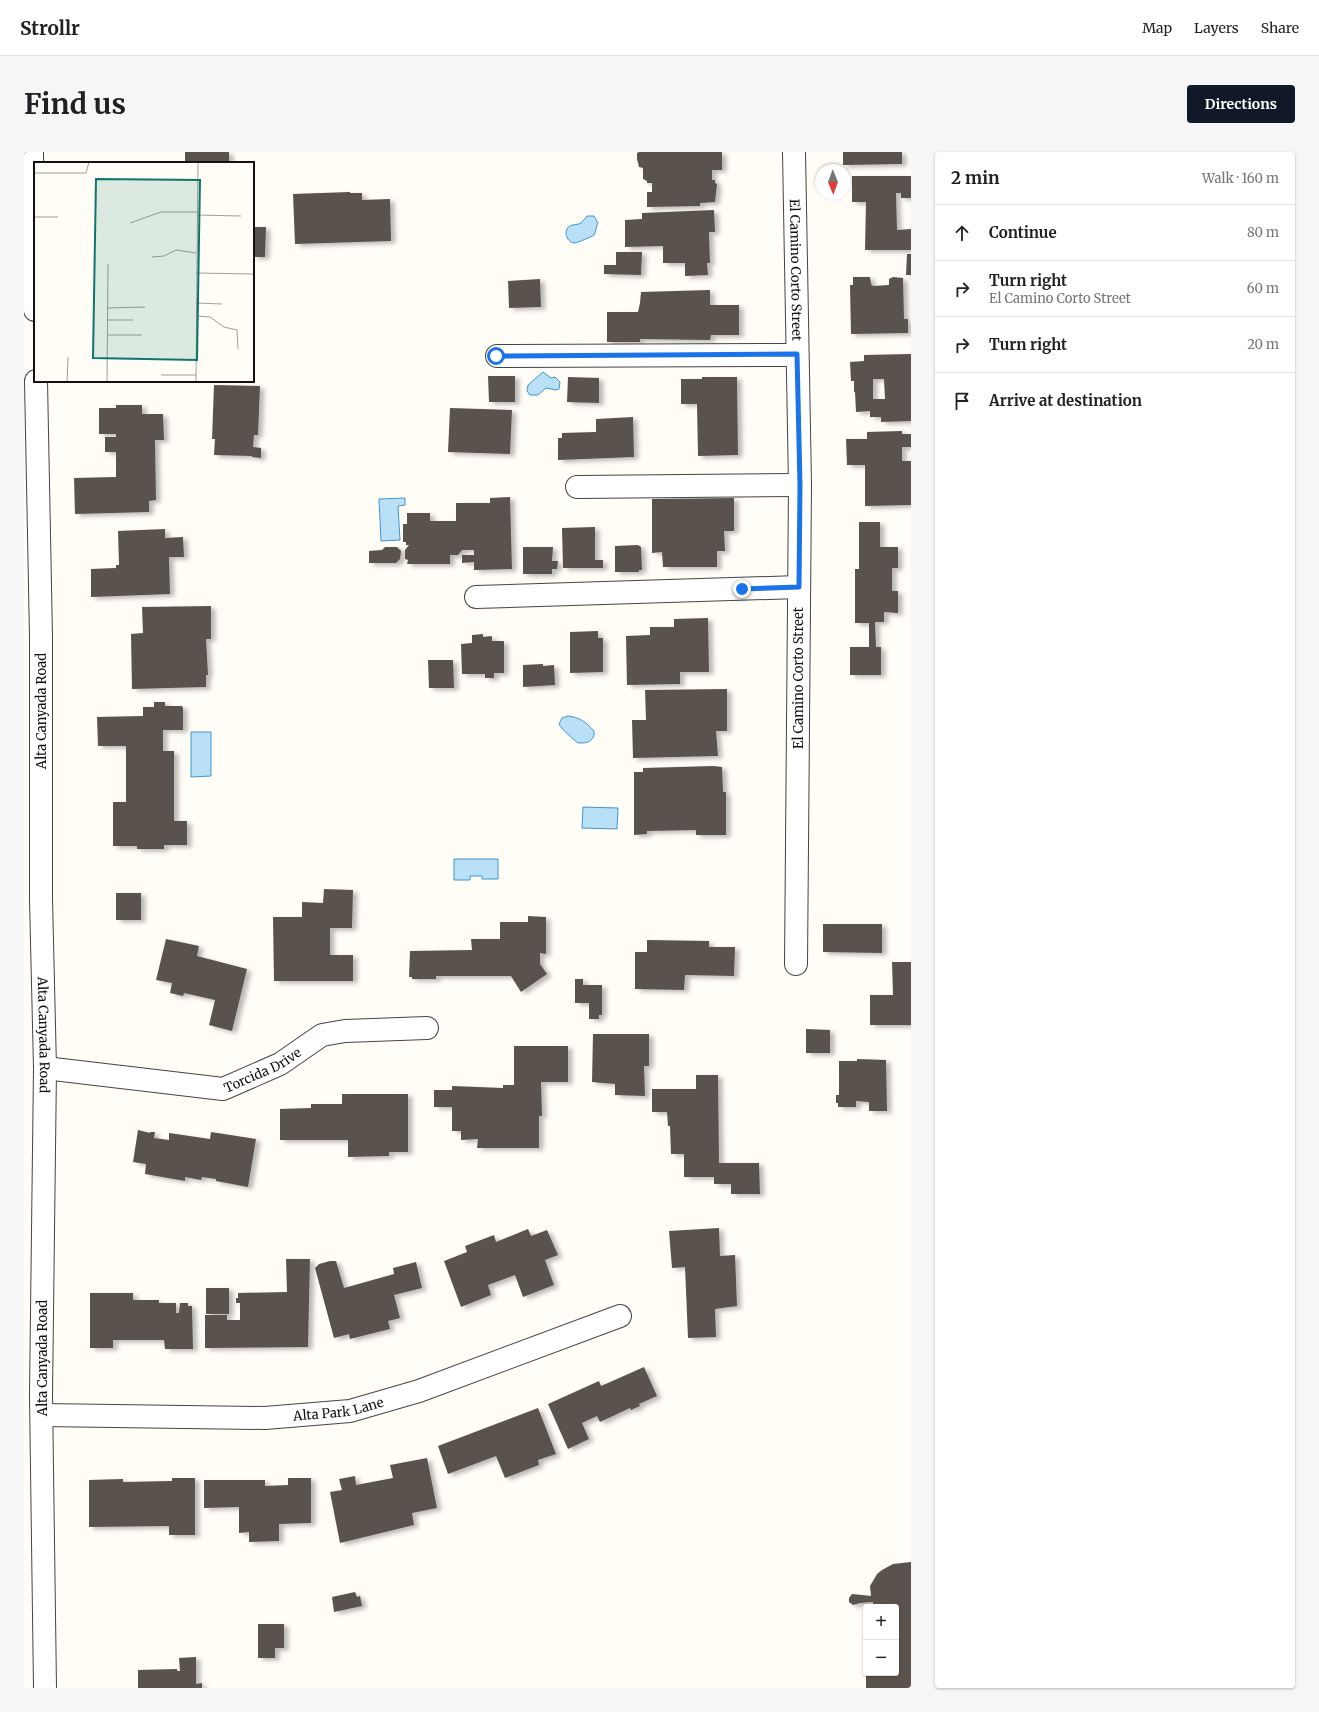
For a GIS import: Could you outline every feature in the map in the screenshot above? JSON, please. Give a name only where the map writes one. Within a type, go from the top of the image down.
[{"type":"street","points":[[32,152],[34,257]]},
{"type":"street","name":"El Camino Corto Street","points":[[794,152],[800,485],[796,964]]},
{"type":"street","points":[[496,356],[797,354]]},
{"type":"street","name":"Alta Canyada Road","points":[[36,382],[31,526],[32,899],[45,1068],[36,1402],[45,1688]]},
{"type":"street","points":[[577,487],[800,485]]},
{"type":"street","points":[[476,597],[799,587]]},
{"type":"street","name":"Torcida Drive","points":[[45,1068],[223,1089],[280,1064],[322,1035],[345,1032],[427,1028]]},
{"type":"street","name":"Alta Park Lane","points":[[36,1402],[264,1418],[350,1410],[419,1391],[620,1316]]},
{"type":"water","points":[[587,216],[594,216],[598,223],[594,235],[576,243],[570,242],[566,236],[568,227],[581,223]]},
{"type":"water","points":[[543,372],[551,378],[555,377],[560,382],[559,389],[556,390],[546,388],[538,395],[530,395],[527,391],[528,385]]},
{"type":"water","points":[[405,498],[405,505],[398,506],[400,540],[381,541],[379,499]]},
{"type":"water","points":[[568,716],[579,719],[594,731],[594,736],[591,740],[586,743],[578,743],[560,726],[559,724],[562,718]]},
{"type":"water","points":[[191,732],[211,732],[211,776],[191,777]]},
{"type":"water","points":[[583,807],[618,808],[617,829],[582,828]]},
{"type":"water","points":[[454,859],[498,859],[498,879],[482,879],[482,876],[470,876],[470,880],[454,880]]},
{"type":"building","points":[[185,152],[229,152],[229,162],[185,162]]},
{"type":"building","points":[[722,152],[722,170],[712,170],[712,180],[715,180],[715,183],[717,184],[715,202],[700,203],[700,206],[647,207],[647,192],[652,192],[652,183],[647,183],[647,181],[643,179],[643,168],[639,167],[637,159],[637,153]]},
{"type":"building","points":[[843,152],[902,152],[902,164],[843,164]]},
{"type":"building","points":[[852,176],[911,176],[911,198],[901,198],[901,193],[896,193],[897,230],[911,229],[911,250],[865,250],[866,202],[852,202]]},
{"type":"building","points":[[362,193],[362,200],[390,199],[391,241],[295,244],[293,194]]},
{"type":"building","points":[[714,210],[715,232],[709,232],[710,263],[707,263],[708,275],[685,276],[685,263],[663,263],[663,246],[625,247],[625,220],[642,219],[642,213]]},
{"type":"building","points":[[254,227],[266,227],[265,257],[254,257]]},
{"type":"building","points":[[616,252],[642,252],[641,275],[604,274],[604,265],[616,265]]},
{"type":"building","points":[[907,254],[911,254],[911,275],[906,275]]},
{"type":"building","points":[[853,277],[870,277],[871,284],[873,286],[889,285],[889,279],[893,277],[903,278],[904,319],[908,319],[908,333],[851,334],[850,285],[853,285]]},
{"type":"building","points":[[540,279],[541,307],[509,308],[508,281]]},
{"type":"building","points":[[710,290],[710,305],[739,305],[739,335],[711,335],[710,340],[640,339],[640,342],[607,342],[607,312],[638,312],[641,292]]},
{"type":"building","points":[[911,354],[911,421],[881,422],[881,417],[870,417],[870,411],[856,412],[854,381],[851,381],[850,362],[864,361],[864,355]],"holes":[[[873,379],[884,379],[885,399],[873,399]]]},
{"type":"building","points":[[488,376],[515,376],[515,402],[489,402]]},
{"type":"building","points":[[568,377],[599,378],[599,403],[567,402]]},
{"type":"building","points":[[702,377],[737,377],[738,455],[698,456],[697,404],[681,404],[681,379],[702,379]]},
{"type":"building","points":[[214,385],[260,386],[258,435],[254,435],[253,447],[261,448],[261,458],[252,456],[214,455],[215,439],[212,439]]},
{"type":"building","points":[[116,405],[142,405],[142,414],[163,414],[164,440],[155,440],[156,500],[149,501],[149,512],[75,514],[74,478],[116,477],[116,452],[105,452],[105,437],[116,437],[116,434],[99,434],[99,408],[116,408]]},
{"type":"building","points":[[450,408],[512,410],[510,454],[448,452]]},
{"type":"building","points":[[633,417],[634,457],[558,460],[558,438],[562,438],[562,433],[596,432],[596,419]]},
{"type":"building","points":[[902,431],[902,434],[911,434],[911,447],[902,447],[902,461],[911,461],[911,505],[865,506],[865,465],[847,465],[846,439],[867,439],[867,432]]},
{"type":"building","points":[[510,497],[512,569],[474,570],[474,562],[462,563],[462,555],[474,555],[474,550],[462,550],[458,555],[450,555],[450,564],[407,564],[408,560],[405,559],[405,550],[409,545],[406,545],[406,542],[403,542],[403,524],[407,524],[407,513],[430,513],[430,521],[456,521],[456,503],[490,503],[490,498]]},
{"type":"building","points":[[734,498],[734,531],[724,531],[725,551],[717,551],[717,567],[663,567],[662,552],[652,553],[652,499]]},
{"type":"building","points":[[859,522],[880,522],[880,547],[898,547],[898,568],[892,568],[892,591],[898,591],[898,613],[884,612],[884,622],[875,622],[876,647],[881,647],[881,675],[850,675],[850,647],[869,647],[869,623],[855,623],[855,569],[859,569]]},
{"type":"building","points":[[595,527],[595,560],[603,560],[603,568],[563,568],[562,528]]},
{"type":"building","points":[[165,529],[165,538],[183,537],[184,557],[169,557],[170,594],[91,597],[91,569],[116,568],[116,565],[119,565],[118,531]]},
{"type":"building","points":[[638,545],[641,547],[642,570],[639,570],[639,572],[615,572],[615,546]]},
{"type":"building","points":[[385,547],[397,547],[401,551],[400,559],[396,563],[369,563],[369,551],[382,550]]},
{"type":"building","points":[[523,547],[553,547],[552,561],[558,561],[557,569],[552,569],[552,574],[523,574]]},
{"type":"building","points":[[211,606],[211,639],[206,639],[208,675],[206,675],[206,687],[132,689],[131,634],[143,633],[142,607]]},
{"type":"building","points":[[708,618],[709,672],[680,672],[680,684],[627,685],[626,636],[650,635],[650,627],[674,627],[674,619]]},
{"type":"building","points":[[598,631],[598,638],[603,638],[603,672],[570,673],[570,632]]},
{"type":"building","points":[[483,634],[483,637],[492,636],[492,641],[504,641],[504,673],[494,673],[494,678],[485,678],[485,674],[462,674],[461,644],[472,643],[472,635]]},
{"type":"building","points":[[428,660],[453,660],[454,688],[429,688]]},
{"type":"building","points":[[543,664],[543,666],[554,665],[555,685],[523,687],[523,665]]},
{"type":"building","points":[[727,689],[727,731],[716,731],[718,756],[633,758],[632,720],[646,720],[645,690]]},
{"type":"building","points":[[154,702],[165,702],[165,706],[182,706],[183,708],[183,730],[163,730],[163,751],[174,751],[174,821],[187,821],[187,845],[164,845],[164,849],[137,849],[137,846],[113,846],[113,802],[126,802],[126,746],[98,746],[97,717],[143,716],[143,707],[154,707]]},
{"type":"building","points":[[722,767],[723,792],[726,792],[726,835],[696,835],[696,830],[647,831],[647,834],[634,835],[634,772],[643,772],[643,768]]},
{"type":"building","points":[[324,889],[353,890],[352,928],[330,928],[330,955],[353,955],[353,981],[274,981],[273,917],[302,917],[302,902],[323,903]]},
{"type":"building","points":[[116,893],[141,893],[141,920],[116,920]]},
{"type":"building","points":[[528,916],[546,917],[546,954],[540,953],[540,964],[547,974],[521,992],[511,976],[436,976],[436,979],[412,979],[412,977],[409,977],[410,951],[472,950],[471,939],[500,939],[500,922],[528,922]]},
{"type":"building","points":[[823,924],[882,924],[882,953],[823,952]]},
{"type":"building","points":[[166,939],[199,946],[197,956],[247,969],[232,1031],[209,1025],[215,1000],[184,993],[183,996],[170,993],[172,983],[156,980]]},
{"type":"building","points":[[647,940],[709,941],[709,947],[735,947],[734,976],[685,975],[684,990],[635,989],[635,952],[647,952]]},
{"type":"building","points":[[892,962],[911,962],[911,1025],[870,1025],[870,995],[893,995]]},
{"type":"building","points":[[575,979],[583,979],[583,985],[602,985],[602,1015],[599,1015],[599,1019],[589,1019],[589,1003],[575,1003]]},
{"type":"building","points":[[806,1029],[830,1030],[830,1053],[806,1053]]},
{"type":"building","points":[[593,1034],[649,1034],[649,1066],[644,1066],[645,1096],[615,1095],[615,1084],[592,1082]]},
{"type":"building","points":[[514,1046],[568,1046],[568,1082],[541,1082],[542,1116],[539,1116],[539,1148],[477,1148],[478,1139],[461,1140],[461,1131],[452,1131],[452,1107],[434,1107],[434,1090],[452,1090],[452,1086],[503,1088],[503,1085],[514,1085]]},
{"type":"building","points":[[857,1059],[886,1060],[887,1111],[869,1111],[869,1102],[856,1101],[856,1107],[838,1107],[838,1103],[836,1103],[836,1095],[839,1095],[839,1061],[857,1061]]},
{"type":"building","points":[[696,1075],[718,1075],[719,1163],[759,1163],[760,1194],[731,1194],[731,1184],[714,1184],[714,1177],[684,1177],[684,1154],[671,1154],[670,1126],[668,1126],[667,1112],[652,1112],[652,1089],[696,1089]]},
{"type":"building","points":[[342,1094],[408,1094],[408,1152],[389,1152],[389,1156],[348,1157],[348,1140],[280,1140],[280,1109],[311,1108],[311,1104],[342,1104]]},
{"type":"building","points":[[138,1130],[150,1133],[155,1132],[154,1138],[169,1140],[169,1133],[210,1139],[211,1132],[256,1139],[248,1187],[202,1177],[201,1180],[185,1177],[185,1181],[145,1174],[146,1164],[133,1162]]},
{"type":"building","points":[[719,1228],[720,1256],[735,1255],[737,1306],[715,1309],[716,1337],[688,1338],[685,1267],[672,1268],[669,1231]]},
{"type":"building","points":[[528,1229],[531,1236],[547,1230],[558,1255],[545,1260],[554,1285],[523,1297],[515,1275],[488,1285],[491,1295],[461,1307],[444,1261],[467,1252],[465,1246],[494,1235],[496,1242]]},
{"type":"building","points":[[286,1259],[310,1259],[308,1347],[205,1348],[205,1315],[227,1315],[227,1320],[240,1320],[240,1303],[236,1303],[238,1293],[287,1292]]},
{"type":"building","points":[[336,1261],[344,1288],[394,1274],[393,1268],[416,1262],[422,1288],[394,1295],[400,1318],[388,1321],[390,1329],[350,1339],[349,1334],[334,1338],[315,1268],[319,1264]]},
{"type":"building","points":[[206,1288],[229,1288],[229,1314],[206,1314]]},
{"type":"building","points":[[90,1293],[133,1293],[133,1300],[159,1300],[159,1303],[176,1303],[176,1313],[179,1313],[180,1303],[188,1303],[188,1306],[192,1306],[193,1349],[165,1349],[164,1340],[113,1340],[113,1348],[90,1348]]},
{"type":"building","points":[[644,1367],[657,1396],[639,1404],[640,1406],[631,1410],[630,1408],[600,1422],[597,1416],[582,1423],[589,1439],[568,1449],[548,1404],[599,1381],[601,1386]]},
{"type":"building","points":[[538,1408],[556,1454],[538,1460],[539,1465],[505,1478],[496,1456],[448,1474],[438,1446]]},
{"type":"building","points":[[427,1458],[437,1508],[412,1513],[414,1525],[340,1543],[330,1492],[342,1490],[339,1479],[355,1476],[356,1485],[393,1478],[390,1465]]},
{"type":"building","points":[[172,1478],[195,1478],[195,1535],[169,1535],[169,1526],[89,1527],[89,1480],[123,1479],[123,1482],[172,1481]]},
{"type":"building","points":[[288,1478],[311,1478],[311,1523],[279,1524],[279,1541],[249,1542],[249,1532],[239,1533],[239,1507],[204,1508],[204,1480],[265,1480],[265,1486],[288,1485]]},
{"type":"building","points":[[911,1562],[911,1688],[866,1688],[866,1676],[899,1676],[899,1604],[873,1604],[873,1602],[853,1605],[849,1602],[849,1598],[852,1594],[871,1596],[870,1586],[877,1574],[893,1564]]},
{"type":"building","points":[[355,1592],[357,1597],[360,1596],[362,1606],[334,1612],[332,1597]]},
{"type":"building","points":[[258,1624],[284,1624],[284,1648],[275,1648],[275,1658],[258,1658]]},
{"type":"building","points":[[196,1657],[196,1684],[202,1683],[202,1688],[138,1688],[138,1670],[177,1669],[177,1671],[180,1671],[179,1658]]},
{"type":"route","points":[[496,356],[797,354],[800,485],[799,587],[742,589]]}]
